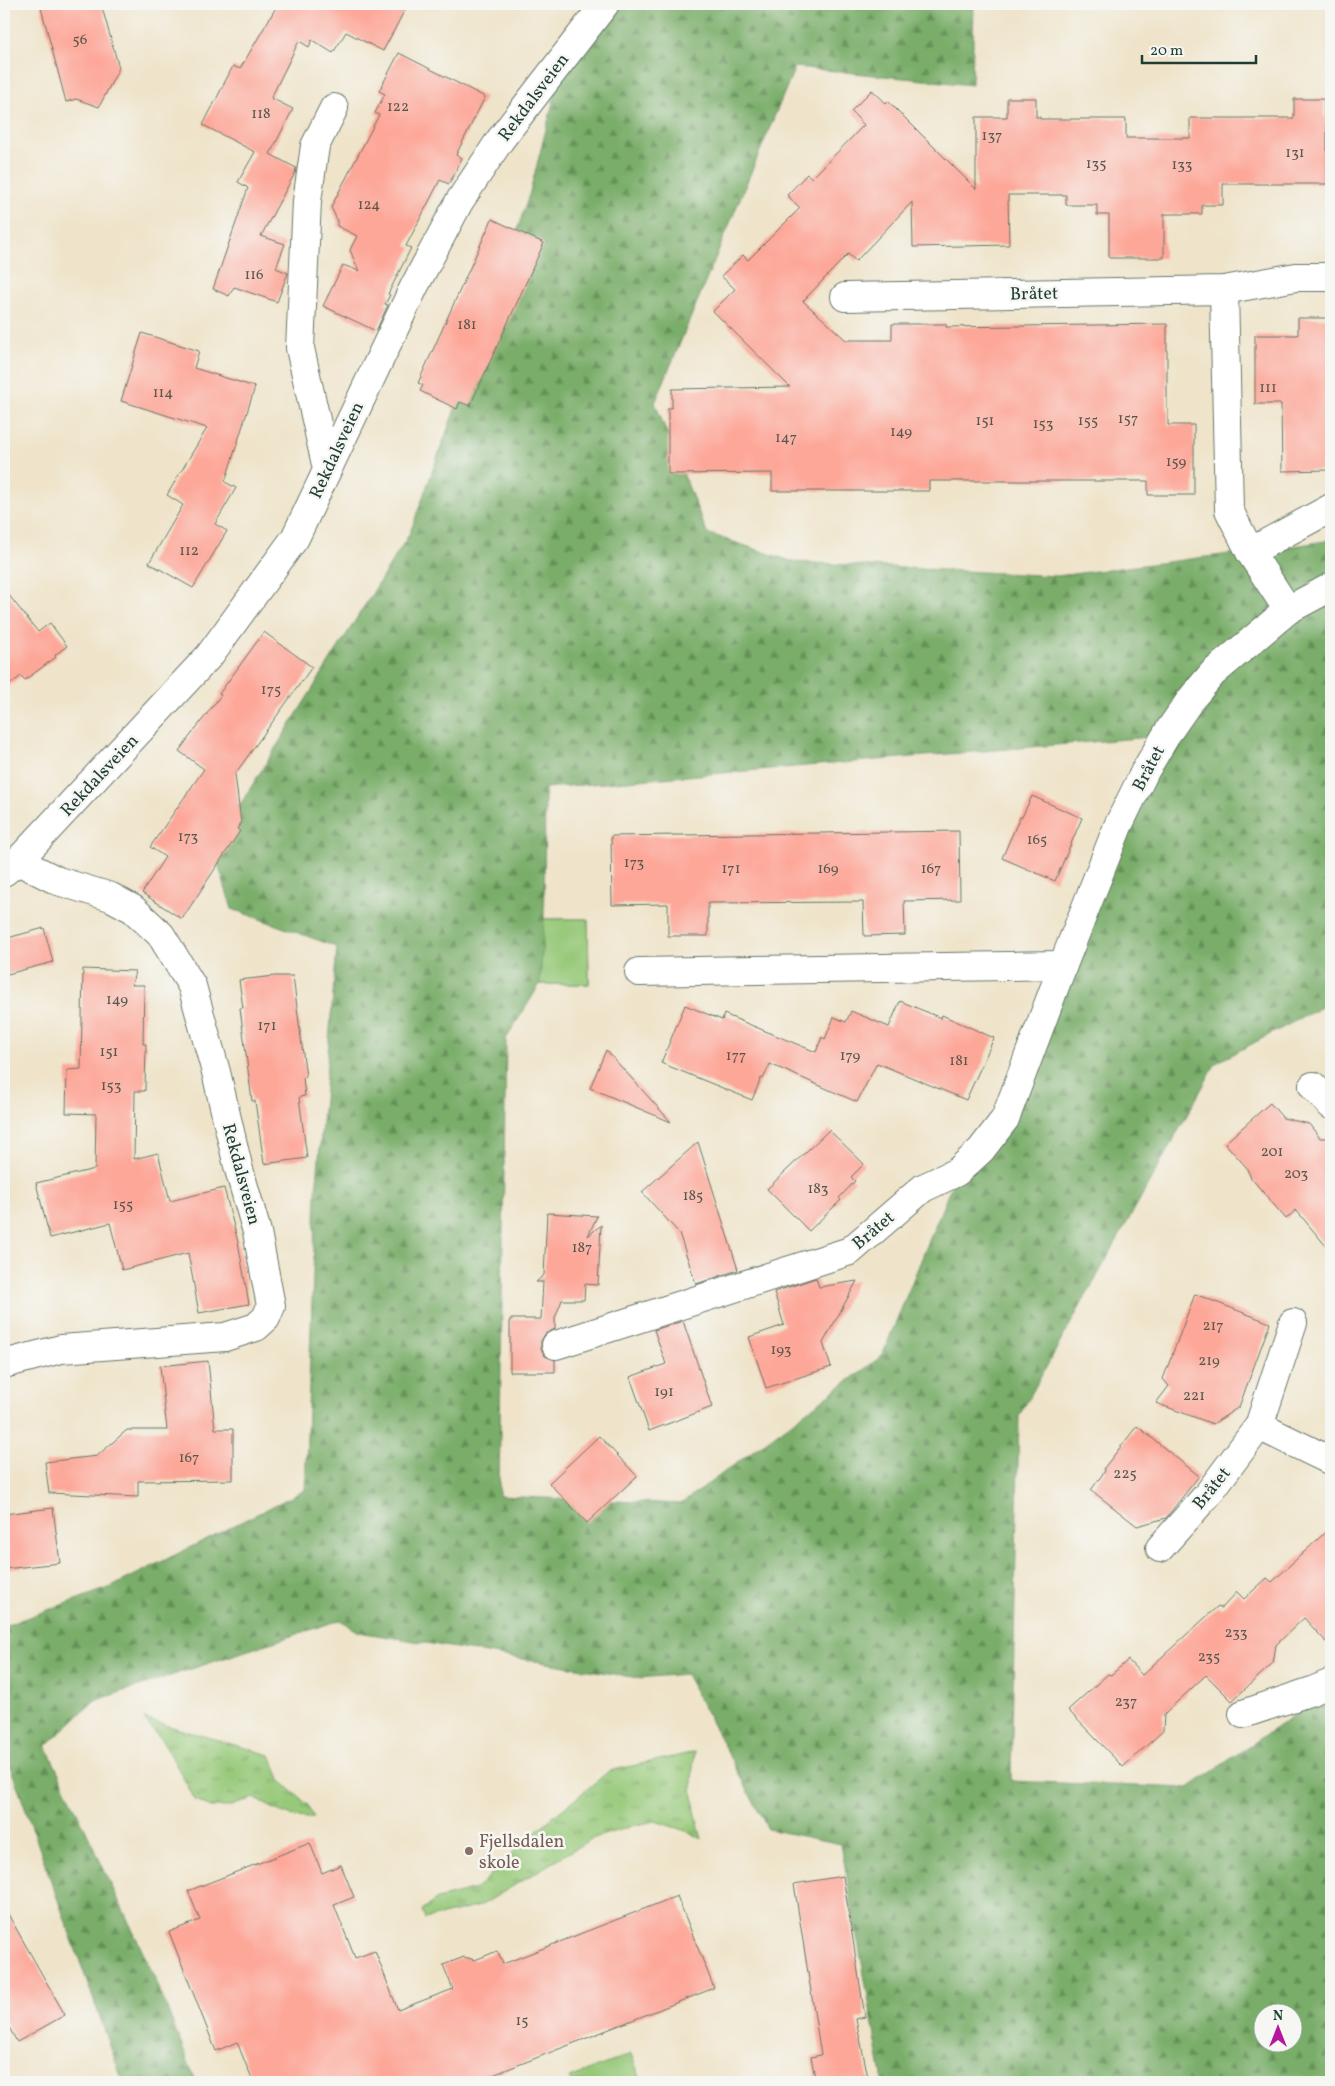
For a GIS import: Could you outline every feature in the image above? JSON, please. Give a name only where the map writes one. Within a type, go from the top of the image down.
[{"type":"street","name":"Rekdalsveien","points":[[4,1364],[60,1349],[225,1337],[256,1327],[266,1318],[271,1306],[257,1232],[238,1166],[216,1072],[192,986],[161,935],[133,909],[111,897],[11,867],[209,656],[295,538],[414,286],[459,202],[500,140],[606,4]]},
{"type":"street","points":[[328,468],[300,348],[307,201],[315,146],[334,108]]},
{"type":"street","name":"Bråtet","points":[[845,297],[1224,290],[1296,277],[1331,278]]},
{"type":"street","points":[[1224,290],[1229,510],[1250,552],[1288,610]]},
{"type":"street","points":[[1250,552],[1331,508]]},
{"type":"street","name":"Bråtet","points":[[556,1345],[850,1250],[923,1188],[957,1172],[981,1150],[1005,1119],[1063,964],[1118,826],[1145,771],[1168,732],[1191,699],[1213,673],[1288,610],[1331,587]]},
{"type":"street","points":[[639,972],[1063,964]]},
{"type":"street","name":"Bråtet","points":[[1160,1548],[1208,1494],[1259,1426],[1293,1323]]},
{"type":"street","points":[[1259,1426],[1331,1461]]},
{"type":"street","points":[[1243,1714],[1331,1683]]},
{"type":"green space","points":[[603,4],[974,4],[972,85],[795,67],[655,403],[707,533],[794,562],[1057,576],[1331,540],[1331,1002],[1216,1063],[1019,1416],[1011,1781],[1188,1788],[1331,1690],[1331,2082],[883,2082],[841,1844],[768,1829],[686,1674],[638,1678],[359,1632],[340,1620],[94,1701],[46,1746],[155,1978],[196,2082],[123,2082],[4,1749],[4,1626],[111,1587],[305,1490],[316,1193],[337,947],[232,909],[213,848],[410,533],[484,329],[530,192],[563,63]],"holes":[[[1162,736],[1005,1119],[957,1172],[882,1356],[681,1504],[499,1496],[506,1039],[540,984],[589,984],[588,919],[544,919],[545,788]]]},
{"type":"green space","points":[[544,919],[588,919],[589,984],[540,984]]},
{"type":"green space","points":[[144,1719],[270,1755],[281,1781],[308,1805],[313,1818],[289,1815],[254,1798],[228,1807],[211,1807],[195,1800],[166,1746]]},
{"type":"green space","points":[[695,1752],[692,1786],[696,1816],[702,1839],[689,1832],[655,1821],[632,1826],[591,1839],[480,1906],[425,1919],[422,1910],[437,1899],[476,1889],[530,1836],[609,1771]]},
{"type":"green space","points":[[631,2054],[642,2082],[572,2082],[570,2078]]},
{"type":"building","points":[[40,4],[101,4],[119,68],[99,107],[76,99],[66,102]]},
{"type":"building","points":[[278,4],[408,4],[383,51],[346,32],[333,53],[312,40],[309,47],[299,41],[271,98],[293,109],[270,154],[296,168],[261,236],[285,244],[276,268],[288,273],[277,302],[234,287],[229,296],[213,289],[248,188],[238,182],[255,152],[203,125],[233,66],[240,69]]},
{"type":"building","points":[[399,53],[485,97],[456,155],[462,158],[449,184],[440,180],[406,246],[411,248],[388,294],[390,295],[385,304],[388,305],[376,331],[323,306],[343,265],[359,271],[350,250],[357,236],[337,226],[337,220],[331,207],[379,115],[375,113],[385,94],[379,91]]},
{"type":"building","points":[[872,90],[886,103],[888,101],[976,189],[976,117],[1007,117],[1007,98],[1036,98],[1036,117],[1040,117],[1040,119],[1126,119],[1126,138],[1190,138],[1190,118],[1294,118],[1294,99],[1324,99],[1324,117],[1327,117],[1327,184],[1223,184],[1223,205],[1202,205],[1202,214],[1164,214],[1164,258],[1109,258],[1109,215],[1097,215],[1097,205],[1066,205],[1066,195],[1008,195],[1009,245],[913,247],[912,202],[856,261],[848,254],[803,301],[846,340],[892,340],[892,324],[946,324],[946,327],[1167,324],[1168,425],[1194,425],[1194,495],[1148,495],[1148,481],[929,481],[929,491],[772,491],[772,473],[668,474],[668,408],[672,408],[672,389],[790,387],[713,311],[735,289],[721,276],[743,255],[748,260],[800,208],[787,195],[807,174],[812,178],[864,125],[851,111]]},
{"type":"building","points":[[492,219],[544,243],[470,406],[460,402],[457,409],[420,391],[423,385],[418,383]]},
{"type":"building","points":[[1298,318],[1331,318],[1331,470],[1282,471],[1281,404],[1255,404],[1255,335],[1298,335]]},
{"type":"building","points":[[142,333],[199,351],[194,368],[255,387],[225,482],[236,488],[215,524],[227,531],[193,588],[149,563],[183,505],[167,495],[207,428],[121,401]]},
{"type":"building","points":[[4,589],[38,632],[50,623],[67,646],[55,655],[56,657],[25,680],[21,676],[4,689]]},
{"type":"building","points":[[264,632],[312,667],[235,774],[241,823],[237,829],[240,831],[182,919],[142,893],[165,857],[150,847],[204,769],[179,751],[221,695],[219,694]]},
{"type":"building","points":[[1032,796],[1082,818],[1055,881],[1002,858],[1020,817],[1022,817]]},
{"type":"building","points":[[959,831],[960,900],[904,901],[905,935],[864,936],[863,902],[708,903],[708,936],[668,936],[668,904],[612,905],[611,836]]},
{"type":"building","points":[[44,928],[53,962],[4,975],[4,939]]},
{"type":"building","points":[[83,969],[135,971],[132,985],[144,985],[143,1044],[146,1044],[145,1091],[135,1091],[134,1159],[158,1153],[170,1201],[224,1188],[238,1242],[249,1304],[199,1313],[188,1253],[122,1270],[110,1223],[50,1238],[36,1183],[95,1169],[96,1114],[66,1113],[67,1070],[81,1069]]},
{"type":"building","points":[[293,976],[306,1077],[303,1078],[305,1096],[299,1097],[307,1158],[264,1164],[255,1101],[252,1101],[240,1008],[243,1008],[239,980]]},
{"type":"building","points":[[900,1001],[941,1018],[942,1015],[994,1038],[966,1100],[877,1063],[857,1102],[770,1064],[763,1079],[761,1078],[752,1100],[661,1063],[685,1005],[722,1020],[724,1014],[816,1052],[822,1037],[825,1039],[834,1017],[846,1022],[851,1011],[889,1027]]},
{"type":"building","points":[[606,1050],[671,1122],[590,1088]]},
{"type":"building","points":[[1270,1103],[1283,1118],[1309,1124],[1320,1138],[1331,1138],[1331,1252],[1296,1210],[1286,1219],[1251,1178],[1246,1167],[1225,1143]]},
{"type":"building","points":[[829,1130],[864,1164],[851,1177],[855,1181],[839,1198],[841,1200],[809,1231],[767,1189]]},
{"type":"building","points":[[698,1142],[738,1270],[696,1284],[679,1233],[642,1192]]},
{"type":"building","points":[[547,1213],[597,1216],[588,1236],[601,1225],[598,1285],[585,1284],[584,1300],[562,1300],[555,1318],[555,1329],[545,1334],[541,1341],[541,1349],[545,1356],[555,1360],[555,1372],[510,1372],[510,1319],[541,1319],[543,1282],[536,1282],[544,1275]]},
{"type":"building","points":[[816,1278],[819,1287],[857,1281],[823,1343],[831,1367],[766,1388],[749,1337],[784,1325],[774,1292]]},
{"type":"building","points":[[1195,1294],[1270,1323],[1239,1407],[1213,1424],[1156,1403],[1169,1386],[1163,1379]]},
{"type":"building","points":[[683,1321],[712,1407],[649,1431],[630,1377],[666,1364],[654,1330]]},
{"type":"building","points":[[208,1361],[215,1429],[233,1429],[233,1480],[138,1481],[138,1497],[49,1493],[45,1462],[97,1456],[127,1430],[167,1430],[160,1366]]},
{"type":"building","points":[[1137,1426],[1199,1476],[1166,1518],[1137,1526],[1091,1490],[1105,1471],[1104,1468]]},
{"type":"building","points":[[599,1436],[637,1476],[587,1523],[549,1483]]},
{"type":"building","points":[[53,1508],[60,1563],[4,1569],[4,1514]]},
{"type":"building","points":[[1331,1527],[1331,1647],[1304,1618],[1276,1645],[1273,1663],[1232,1701],[1206,1675],[1164,1714],[1163,1731],[1123,1767],[1068,1710],[1108,1674],[1111,1675],[1128,1660],[1142,1675],[1218,1606],[1222,1608],[1237,1592],[1244,1599],[1267,1578],[1272,1582]]},
{"type":"building","points":[[310,1843],[322,1873],[341,1865],[354,1897],[334,1905],[355,1958],[375,1951],[398,2010],[453,1989],[443,1965],[464,1957],[475,1960],[497,1951],[503,1964],[677,1896],[714,1988],[475,2082],[253,2082],[237,2042],[216,2051],[169,1932],[200,1920],[188,1891]]},
{"type":"building","points":[[843,1876],[865,2017],[856,2019],[869,2082],[816,2082],[811,2057],[821,2055],[794,1884]]},
{"type":"building","points":[[4,1907],[65,2015],[17,2042],[4,2018]]},
{"type":"place","name":"Fjellsdalen skole","points":[[469,1851]]}]
